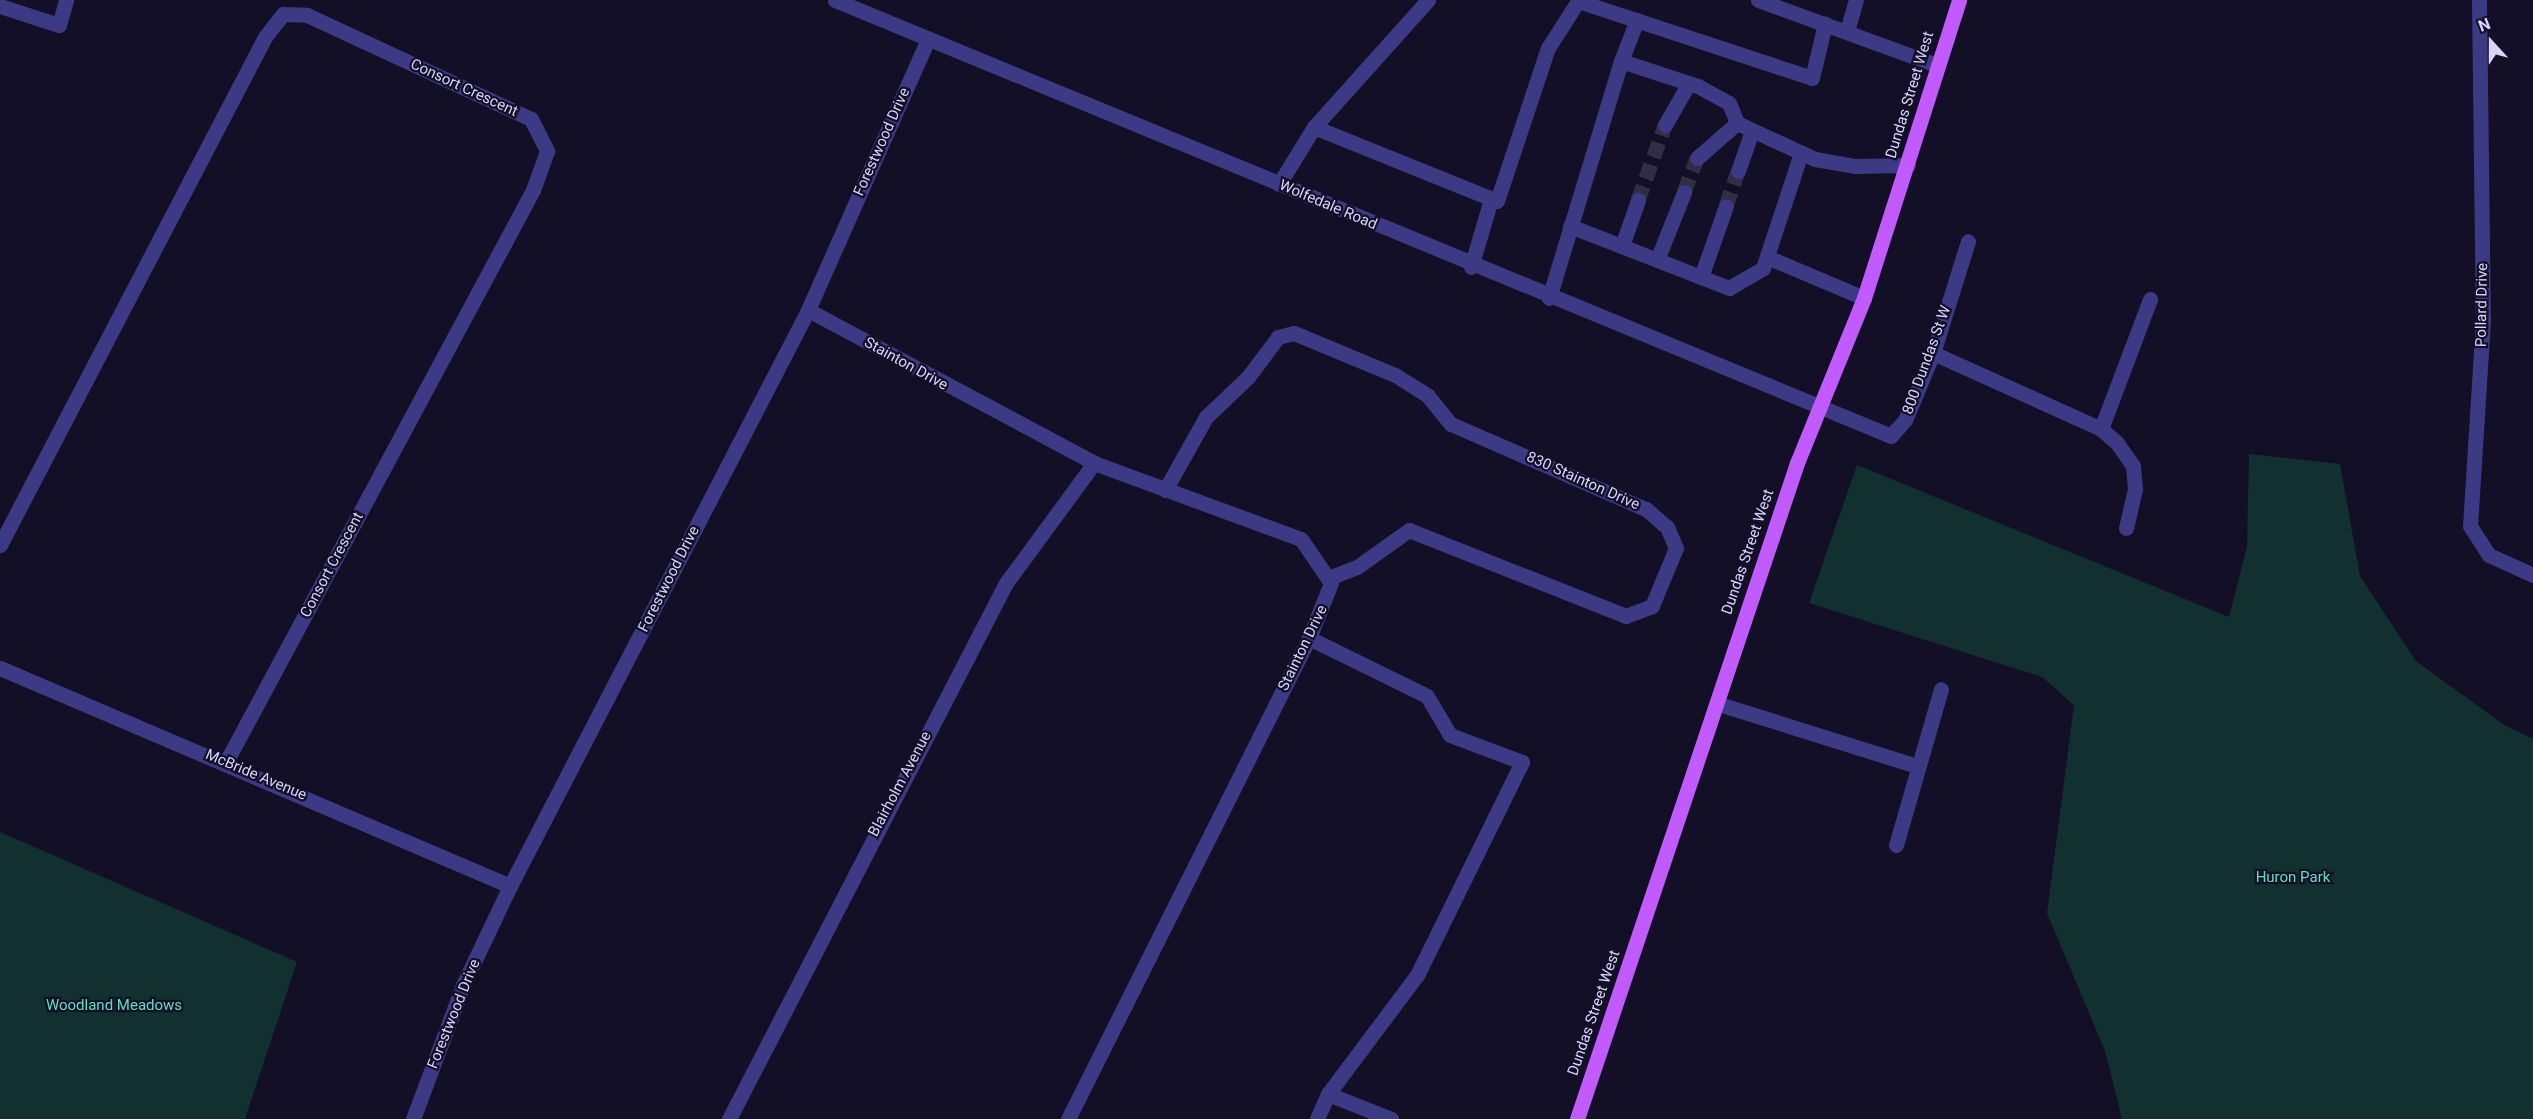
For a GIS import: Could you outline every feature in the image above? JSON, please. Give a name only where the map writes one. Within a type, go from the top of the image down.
[{"type":"main road","name":"Dundas Street West","points":[[1577,1119],[1719,704],[1739,632],[1864,298],[1959,0]]},
{"type":"street","points":[[0,6],[59,25],[66,0]]},
{"type":"street","name":"Wolfedale Road","points":[[835,0],[1820,411]]},
{"type":"street","points":[[1279,184],[1314,127],[1428,0]]},
{"type":"street","points":[[1314,127],[1497,201],[1548,48],[1578,0],[1812,78],[1824,24]]},
{"type":"street","points":[[1758,0],[1937,65]]},
{"type":"street","points":[[1847,32],[1856,0]]},
{"type":"street","name":"Pollard Drive","points":[[2479,0],[2483,320],[2470,526],[2489,555],[2533,575]]},
{"type":"street","name":"Consort Crescent","points":[[0,545],[265,37],[283,14],[307,15],[531,119],[547,151],[533,190],[226,762]]},
{"type":"street","points":[[1548,298],[1621,61],[1637,20]]},
{"type":"street","name":"Forestwood Drive","points":[[413,1119],[463,985],[510,886],[808,310],[928,39]]},
{"type":"street","points":[[1621,61],[1689,83],[1729,103],[1737,123],[1801,153],[1855,166],[1908,165]]},
{"type":"street","points":[[1665,125],[1689,83]]},
{"type":"street","points":[[1697,158],[1737,123]]},
{"type":"street","points":[[1738,171],[1752,131]]},
{"type":"street","points":[[1570,226],[1729,288],[1763,268],[1801,153]]},
{"type":"street","points":[[1657,260],[1684,192]]},
{"type":"street","points":[[1471,267],[1491,199]]},
{"type":"street","points":[[1622,246],[1638,200]]},
{"type":"street","points":[[1701,277],[1726,206]]},
{"type":"street","name":"800 Dundas St W","points":[[1820,411],[1891,436],[1905,420],[1933,353],[1968,242]]},
{"type":"street","points":[[1767,257],[1864,298]]},
{"type":"street","points":[[2101,429],[2150,299]]},
{"type":"street","name":"Stainton Drive","points":[[808,310],[1094,463],[1301,539],[1329,578],[1325,605],[1068,1119]]},
{"type":"street","name":"830 Stainton Drive","points":[[1165,490],[1206,417],[1248,377],[1278,337],[1294,333],[1395,375],[1428,396],[1451,424],[1646,509],[1667,527],[1676,548],[1663,591],[1652,606],[1626,616],[1409,530],[1357,567],[1329,578]]},
{"type":"street","points":[[1933,353],[2101,429],[2133,466],[2135,489],[2126,528]]},
{"type":"street","name":"Blairholm Avenue","points":[[729,1119],[1006,583],[1094,463]]},
{"type":"street","points":[[1309,638],[1427,696],[1450,735],[1522,762],[1418,975],[1328,1095],[1317,1119]]},
{"type":"street","name":"McBride Avenue","points":[[0,668],[226,762],[510,886]]},
{"type":"street","points":[[1896,845],[1941,689]]},
{"type":"street","points":[[1719,704],[1917,766]]},
{"type":"street","points":[[1328,1095],[1391,1119]]},
{"type":"green space","name":"Huron Park","points":[[2249,454],[2340,464],[2360,576],[2416,661],[2504,725],[2533,739],[2533,1119],[2122,1119],[2105,1051],[2047,913],[2074,705],[2042,677],[1809,603],[1857,465],[2229,617],[2247,547]]},
{"type":"green space","name":"Woodland Meadows","points":[[0,832],[297,962],[245,1119],[0,1119]]},
{"type":"tunnel","points":[[1638,200],[1665,125]]},
{"type":"tunnel","points":[[1684,192],[1697,158]]},
{"type":"tunnel","points":[[1726,206],[1738,171]]}]
